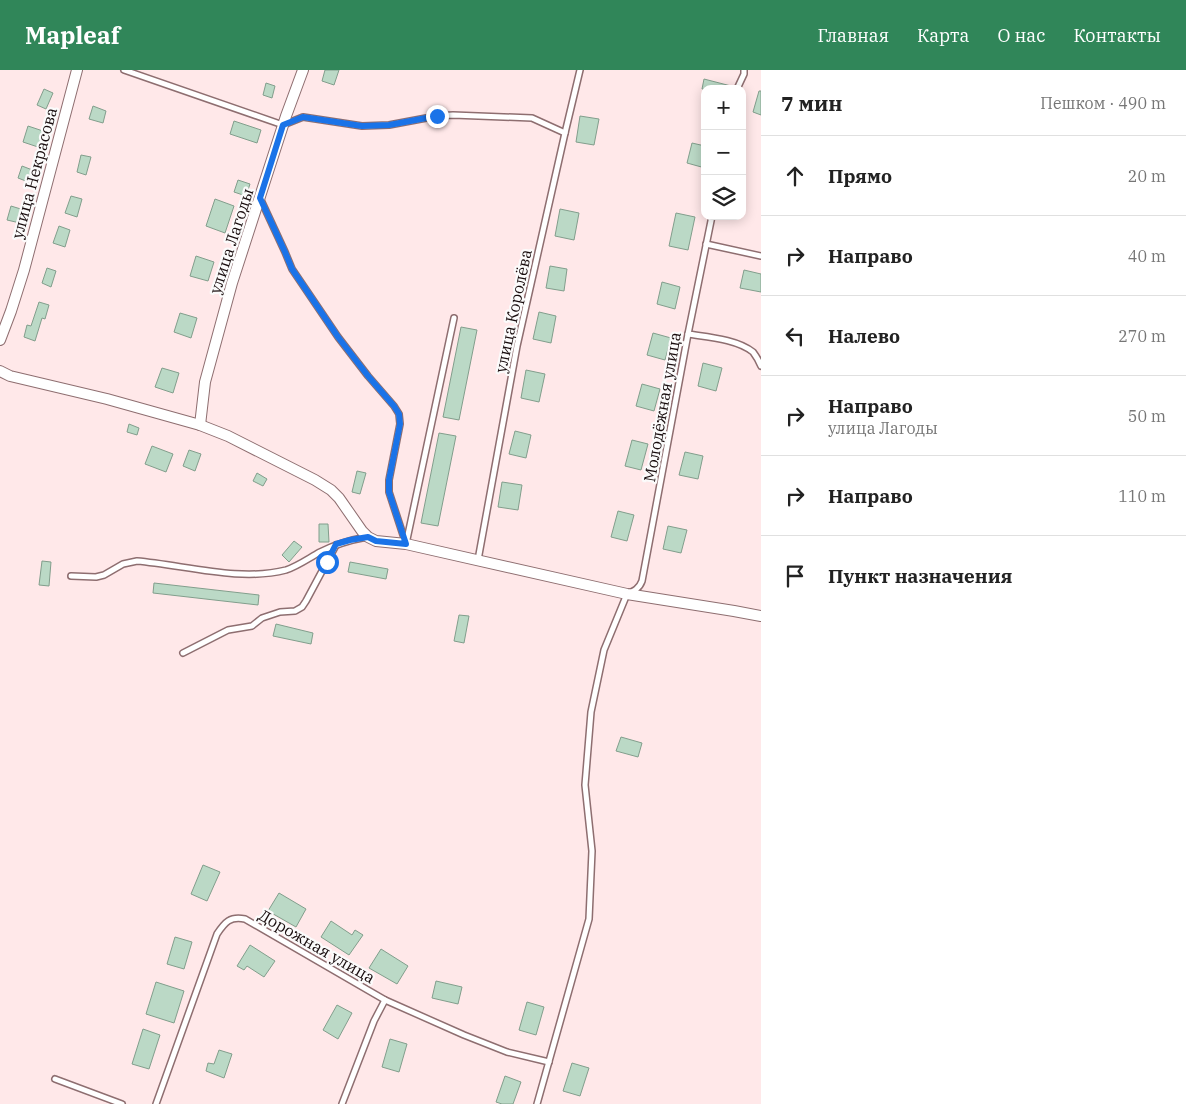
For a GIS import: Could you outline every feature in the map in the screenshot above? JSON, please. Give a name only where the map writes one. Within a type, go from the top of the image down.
[{"type":"street","name":"улица Некрасова","points":[[0,340],[24,270],[77,70]]},
{"type":"street","name":"улица Лагоды","points":[[200,425],[205,382],[232,283],[283,125],[303,70]]},
{"type":"street","points":[[0,371],[10,376],[107,399],[200,425],[228,436],[315,480],[330,490],[339,498],[362,531],[376,541],[406,544],[626,594],[761,616]]},
{"type":"lane","points":[[124,70],[283,125],[303,117],[362,126],[389,125],[453,115],[532,118],[565,133]]},
{"type":"lane","name":"улица Королёва","points":[[478,560],[517,346],[580,70]]},
{"type":"lane","points":[[739,85],[744,70]]},
{"type":"lane","points":[[260,198],[292,269],[338,337],[399,414],[400,424],[389,480],[389,492],[406,544]]},
{"type":"lane","name":"Молодёжная улица","points":[[626,594],[637,590],[642,581],[711,220]]},
{"type":"lane","points":[[706,244],[761,256]]},
{"type":"lane","points":[[406,544],[454,318]]},
{"type":"lane","points":[[688,334],[734,342],[754,354],[761,366]]},
{"type":"lane","points":[[71,576],[96,577],[104,575],[123,564],[137,561],[230,573],[266,573],[287,570],[336,544],[368,537]]},
{"type":"lane","points":[[182,653],[228,630],[252,626],[262,618],[280,612],[295,611],[302,607],[336,544]]},
{"type":"lane","points":[[537,1104],[588,919],[592,851],[586,785],[592,712],[604,650],[626,594]]},
{"type":"lane","name":"Дорожная улица","points":[[156,1104],[217,934],[224,924],[231,919],[238,918],[245,919],[385,1000],[506,1052],[549,1062]]},
{"type":"lane","points":[[342,1104],[374,1021],[385,1000]]},
{"type":"lane","points":[[55,1079],[122,1104]]},
{"type":"building","points":[[325,70],[339,70],[334,85],[322,81]]},
{"type":"building","points":[[704,79],[727,85],[703,85]]},
{"type":"building","points":[[266,83],[275,86],[272,98],[263,95]]},
{"type":"building","points":[[44,89],[53,93],[46,109],[37,105]]},
{"type":"building","points":[[759,91],[761,91],[761,115],[753,112]]},
{"type":"building","points":[[93,106],[106,111],[103,123],[89,119]]},
{"type":"building","points":[[580,116],[599,119],[594,145],[576,142]]},
{"type":"building","points":[[234,121],[261,130],[257,143],[230,134]]},
{"type":"building","points":[[28,126],[46,132],[41,148],[23,142]]},
{"type":"building","points":[[692,143],[701,145],[701,167],[687,163]]},
{"type":"building","points":[[81,155],[91,157],[86,175],[77,172]]},
{"type":"building","points":[[22,166],[35,171],[31,183],[18,178]]},
{"type":"building","points":[[238,180],[250,184],[246,196],[234,192]]},
{"type":"building","points":[[71,196],[82,199],[77,217],[65,213]]},
{"type":"building","points":[[215,199],[234,206],[225,233],[206,226]]},
{"type":"building","points":[[11,206],[24,210],[20,223],[7,220]]},
{"type":"building","points":[[560,209],[579,213],[574,240],[555,236]]},
{"type":"building","points":[[676,213],[695,217],[688,250],[669,246]]},
{"type":"building","points":[[59,226],[70,230],[65,247],[53,243]]},
{"type":"building","points":[[196,256],[214,262],[208,281],[190,276]]},
{"type":"building","points":[[550,266],[567,269],[564,291],[546,288]]},
{"type":"building","points":[[47,268],[56,271],[51,287],[42,283]]},
{"type":"building","points":[[744,270],[761,274],[761,292],[740,288]]},
{"type":"building","points":[[662,282],[680,287],[675,309],[657,304]]},
{"type":"building","points":[[39,302],[49,305],[45,319],[42,318],[35,341],[24,337],[27,325],[31,326]]},
{"type":"building","points":[[539,312],[556,316],[551,343],[533,339]]},
{"type":"building","points":[[180,313],[197,318],[191,338],[174,332]]},
{"type":"building","points":[[461,327],[477,330],[459,420],[443,417]]},
{"type":"building","points":[[653,333],[671,338],[665,360],[647,355]]},
{"type":"building","points":[[703,363],[722,368],[716,391],[698,386]]},
{"type":"building","points":[[162,368],[179,373],[173,393],[155,387]]},
{"type":"building","points":[[526,370],[545,374],[539,402],[521,398]]},
{"type":"building","points":[[642,384],[660,389],[654,411],[636,406]]},
{"type":"building","points":[[129,424],[139,428],[137,435],[127,432]]},
{"type":"building","points":[[515,431],[531,435],[526,458],[509,454]]},
{"type":"building","points":[[439,433],[456,436],[438,526],[421,523]]},
{"type":"building","points":[[632,440],[648,444],[641,470],[625,466]]},
{"type":"building","points":[[152,446],[173,454],[166,472],[145,464]]},
{"type":"building","points":[[189,450],[201,454],[195,471],[183,466]]},
{"type":"building","points":[[685,452],[703,456],[698,479],[679,475]]},
{"type":"building","points":[[357,471],[366,473],[360,494],[352,492]]},
{"type":"building","points":[[257,473],[267,479],[263,486],[253,481]]},
{"type":"building","points":[[502,482],[522,485],[518,510],[498,507]]},
{"type":"building","points":[[618,511],[634,515],[627,541],[611,537]]},
{"type":"building","points":[[319,524],[328,524],[329,542],[319,542]]},
{"type":"building","points":[[668,526],[687,530],[681,553],[663,549]]},
{"type":"building","points":[[294,541],[302,547],[289,562],[282,555]]},
{"type":"building","points":[[42,561],[51,562],[49,586],[39,585]]},
{"type":"building","points":[[350,562],[388,569],[386,579],[348,572]]},
{"type":"building","points":[[154,583],[259,595],[258,605],[153,593]]},
{"type":"building","points":[[459,615],[469,616],[464,643],[454,641]]},
{"type":"building","points":[[276,624],[313,633],[311,644],[273,636]]},
{"type":"building","points":[[621,737],[642,743],[638,757],[616,751]]},
{"type":"building","points":[[203,865],[220,872],[207,901],[191,894]]},
{"type":"building","points":[[279,893],[306,909],[296,927],[268,911]]},
{"type":"building","points":[[331,921],[352,935],[355,930],[363,935],[349,955],[321,937]]},
{"type":"building","points":[[175,937],[192,942],[184,969],[167,964]]},
{"type":"building","points":[[250,945],[275,961],[264,977],[247,966],[244,970],[237,966]]},
{"type":"building","points":[[381,949],[408,966],[397,984],[369,968]]},
{"type":"building","points":[[436,981],[462,987],[458,1004],[432,998]]},
{"type":"building","points":[[156,982],[184,991],[174,1023],[146,1014]]},
{"type":"building","points":[[527,1002],[544,1007],[536,1035],[519,1030]]},
{"type":"building","points":[[337,1005],[352,1013],[338,1039],[323,1030]]},
{"type":"building","points":[[143,1029],[160,1035],[149,1069],[132,1064]]},
{"type":"building","points":[[390,1039],[407,1044],[399,1072],[382,1067]]},
{"type":"building","points":[[219,1050],[232,1054],[224,1078],[206,1071],[208,1063],[214,1064]]},
{"type":"building","points":[[572,1063],[589,1068],[580,1096],[563,1091]]},
{"type":"building","points":[[505,1076],[521,1082],[513,1104],[496,1102]]},
{"type":"route","points":[[327,562],[336,544],[350,540],[368,537],[376,541],[406,544],[389,492],[389,480],[400,424],[399,414],[338,337],[292,269],[260,198],[283,125],[303,117],[362,126],[389,125],[437,116]]}]
